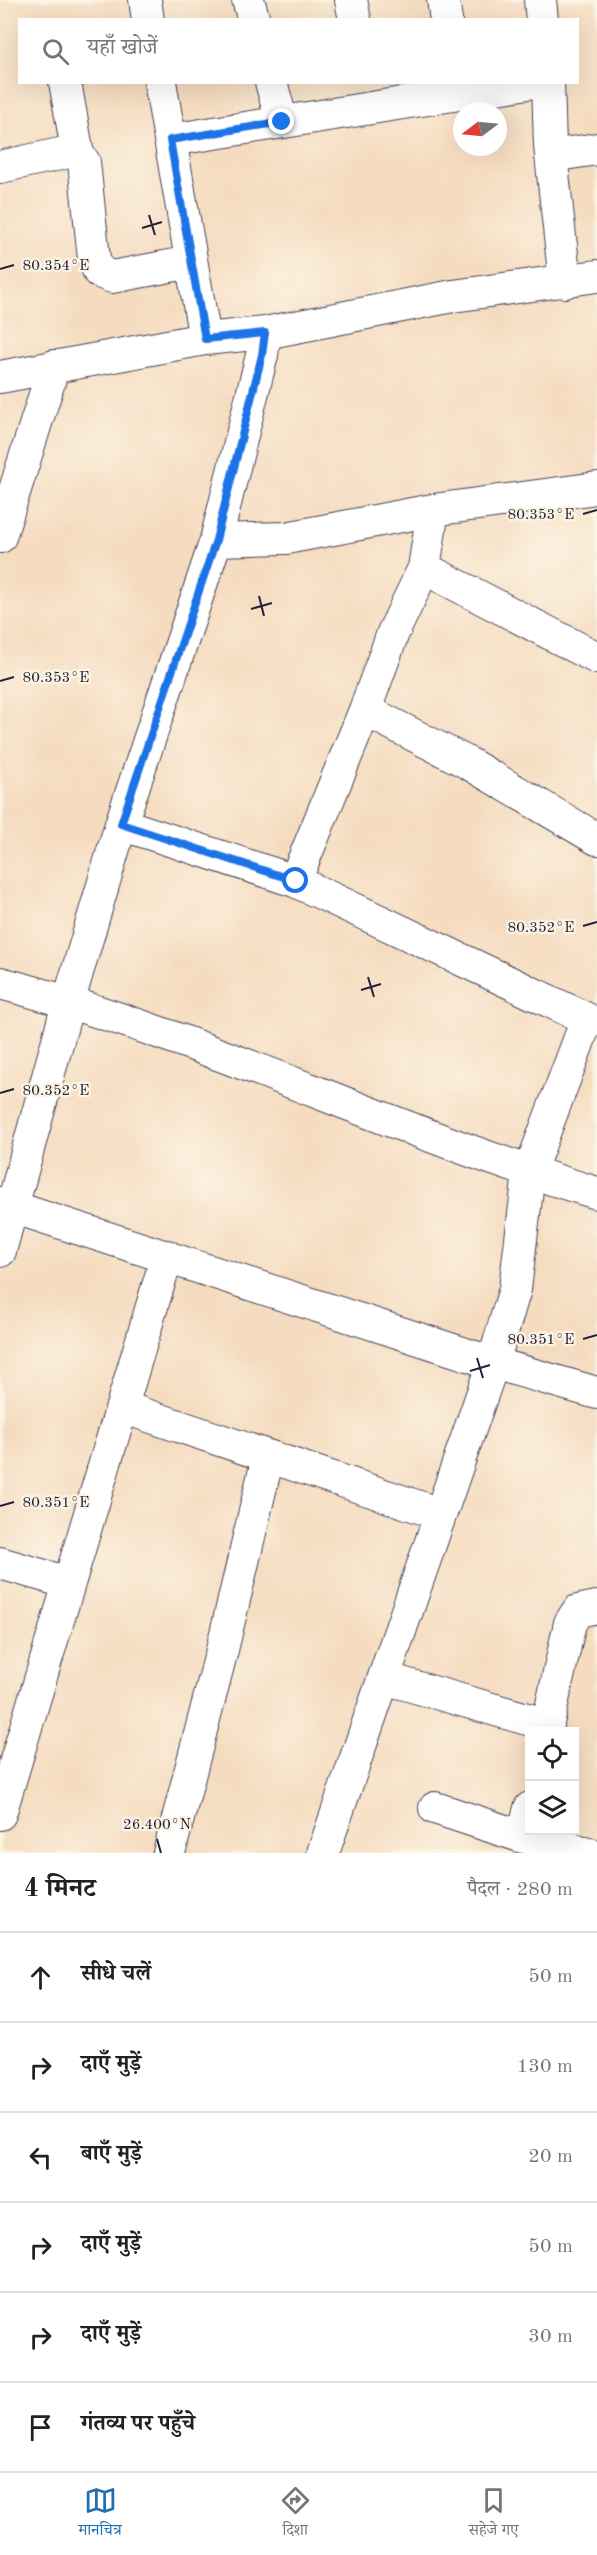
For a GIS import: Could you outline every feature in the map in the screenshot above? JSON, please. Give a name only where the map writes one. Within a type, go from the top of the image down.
[{"type":"street","points":[[145,0],[148,18]]},
{"type":"street","points":[[248,0],[253,18]]},
{"type":"street","points":[[351,0],[355,18]]},
{"type":"street","points":[[443,0],[446,18]]},
{"type":"street","points":[[540,0],[542,18]]},
{"type":"street","points":[[65,84],[78,155],[84,162],[94,259],[99,273],[112,277],[191,262]]},
{"type":"street","points":[[160,84],[205,339]]},
{"type":"street","points":[[272,84],[282,122]]},
{"type":"street","points":[[170,140],[282,122],[372,95],[509,84]]},
{"type":"street","points":[[548,84],[551,156],[566,282]]},
{"type":"street","points":[[551,156],[597,149]]},
{"type":"street","points":[[0,167],[69,152],[78,155]]},
{"type":"street","points":[[0,377],[205,339],[265,333],[453,296],[597,276]]},
{"type":"street","points":[[0,1251],[7,1204],[121,824],[216,540],[262,355],[265,333]]},
{"type":"street","points":[[0,537],[54,366]]},
{"type":"street","points":[[216,540],[286,538],[433,510],[597,488]]},
{"type":"street","points":[[296,881],[365,710],[393,633],[424,568],[433,510]]},
{"type":"street","points":[[424,568],[597,658]]},
{"type":"street","points":[[365,710],[468,763],[597,839]]},
{"type":"street","points":[[121,824],[296,881],[587,1019],[529,1173],[515,1289],[493,1363],[323,1853]]},
{"type":"street","points":[[0,983],[69,1000],[142,1025],[529,1173],[597,1193]]},
{"type":"street","points":[[7,1204],[493,1363],[597,1393]]},
{"type":"street","points":[[0,1814],[167,1256]]},
{"type":"street","points":[[122,1407],[440,1514]]},
{"type":"street","points":[[177,1851],[268,1457]]},
{"type":"street","points":[[0,1563],[69,1582]]},
{"type":"street","points":[[547,1727],[570,1623],[578,1611],[597,1607]]},
{"type":"street","points":[[384,1678],[544,1727]]},
{"type":"street","points":[[435,1808],[525,1822]]},
{"type":"street","points":[[552,1835],[588,1853]]},
{"type":"route","points":[[282,122],[170,140],[205,339],[265,333],[262,355],[216,540],[121,824],[296,881]]}]
